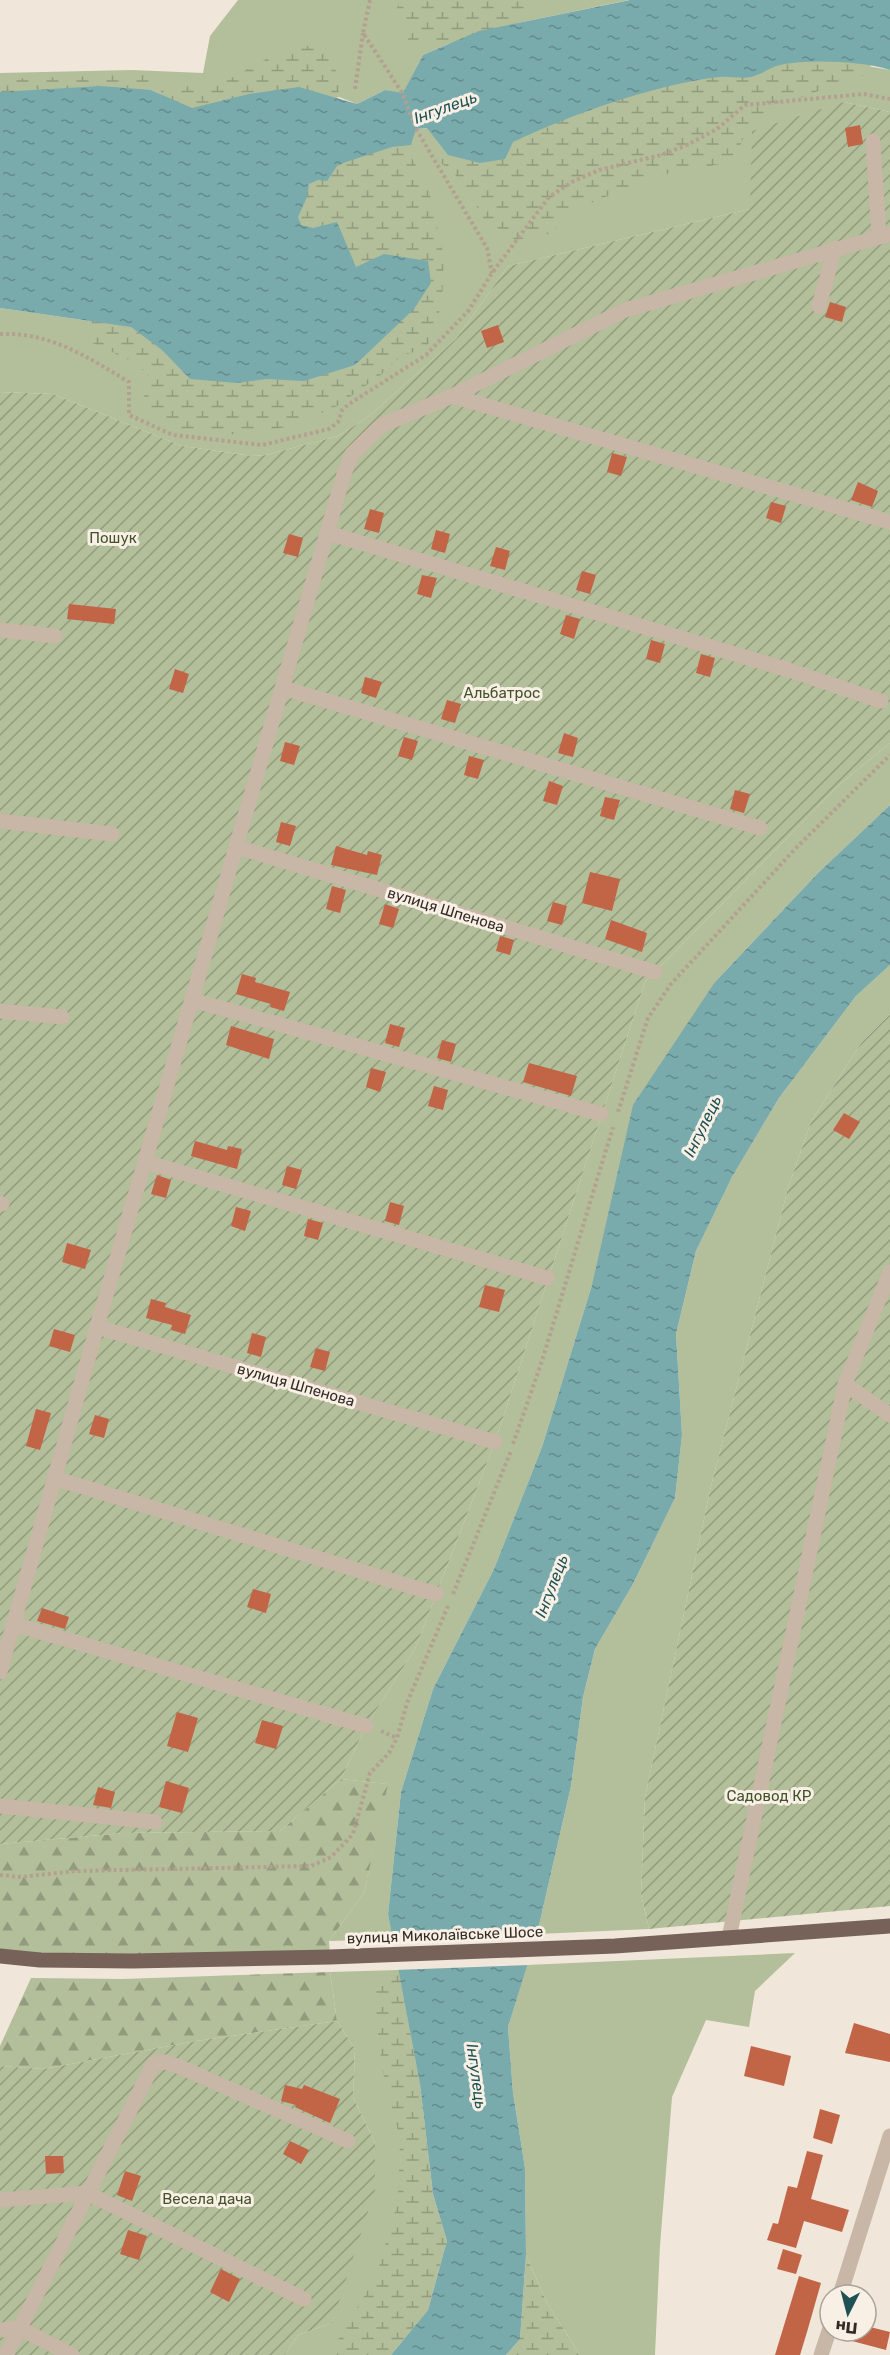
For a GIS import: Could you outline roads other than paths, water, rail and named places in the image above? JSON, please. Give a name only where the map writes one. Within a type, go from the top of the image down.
[{"type":"main road","name":"вулиця Миколаївське Шосе","points":[[0,1956],[40,1960],[133,1961],[330,1957],[615,1946],[890,1926]]},
{"type":"street","points":[[0,1672],[96,1327],[344,474],[352,454],[363,441],[382,426],[452,396],[625,310],[835,248],[884,236],[873,141]]},
{"type":"street","points":[[819,306],[835,248]]},
{"type":"street","points":[[452,396],[890,522]]},
{"type":"street","points":[[328,533],[789,670],[881,701]]},
{"type":"street","points":[[0,630],[55,636]]},
{"type":"street","points":[[283,688],[760,828]]},
{"type":"street","points":[[0,821],[112,834]]},
{"type":"street","name":"вулиця Шпенова","points":[[237,847],[655,972]]},
{"type":"street","points":[[192,1000],[601,1114]]},
{"type":"street","points":[[0,1011],[62,1017]]},
{"type":"street","points":[[145,1162],[547,1278]]},
{"type":"street","points":[[729,1938],[845,1384],[890,1272]]},
{"type":"street","name":"вулиця Шпенова","points":[[96,1327],[495,1442]]},
{"type":"street","points":[[845,1384],[890,1415]]},
{"type":"street","points":[[54,1478],[436,1594]]},
{"type":"street","points":[[13,1624],[366,1726]]},
{"type":"street","points":[[0,1806],[155,1822]]},
{"type":"street","points":[[6,2355],[154,2062],[166,2062],[180,2067],[348,2141]]},
{"type":"street","points":[[844,2283],[890,2136]]},
{"type":"street","points":[[0,2200],[87,2193],[304,2299]]},
{"type":"street","points":[[0,2330],[19,2328],[72,2355]]},
{"type":"water","name":"Інгулець","points":[[630,0],[890,0],[890,70],[836,62],[780,65],[751,77],[719,77],[694,81],[614,102],[560,121],[513,142],[505,159],[480,163],[448,155],[427,128],[416,129],[411,145],[392,147],[337,166],[327,181],[318,180],[309,184],[307,197],[298,217],[301,225],[313,228],[337,222],[356,267],[384,254],[428,261],[431,283],[414,309],[355,365],[304,381],[266,379],[237,383],[190,379],[162,350],[131,327],[0,308],[0,92],[101,86],[151,90],[192,108],[249,94],[299,87],[357,104],[385,90],[403,93],[423,55],[479,31]]},
{"type":"water","name":"Інгулець","points":[[890,805],[890,965],[856,996],[779,1098],[732,1177],[696,1251],[676,1334],[682,1435],[675,1498],[633,1584],[595,1649],[583,1697],[571,1786],[537,1934],[508,2027],[513,2093],[525,2168],[526,2255],[520,2339],[506,2355],[391,2355],[428,2310],[447,2241],[433,2194],[420,2084],[388,1914],[401,1792],[433,1689],[494,1569],[542,1447],[592,1285],[633,1105],[715,982],[819,872]]},
{"type":"park label","name":"Пошук","points":[[113,538]]},
{"type":"park label","name":"Альбатрос","points":[[502,693]]},
{"type":"park label","name":"Садовод КР","points":[[769,1796]]},
{"type":"park label","name":"Весела дача","points":[[207,2199]]}]
